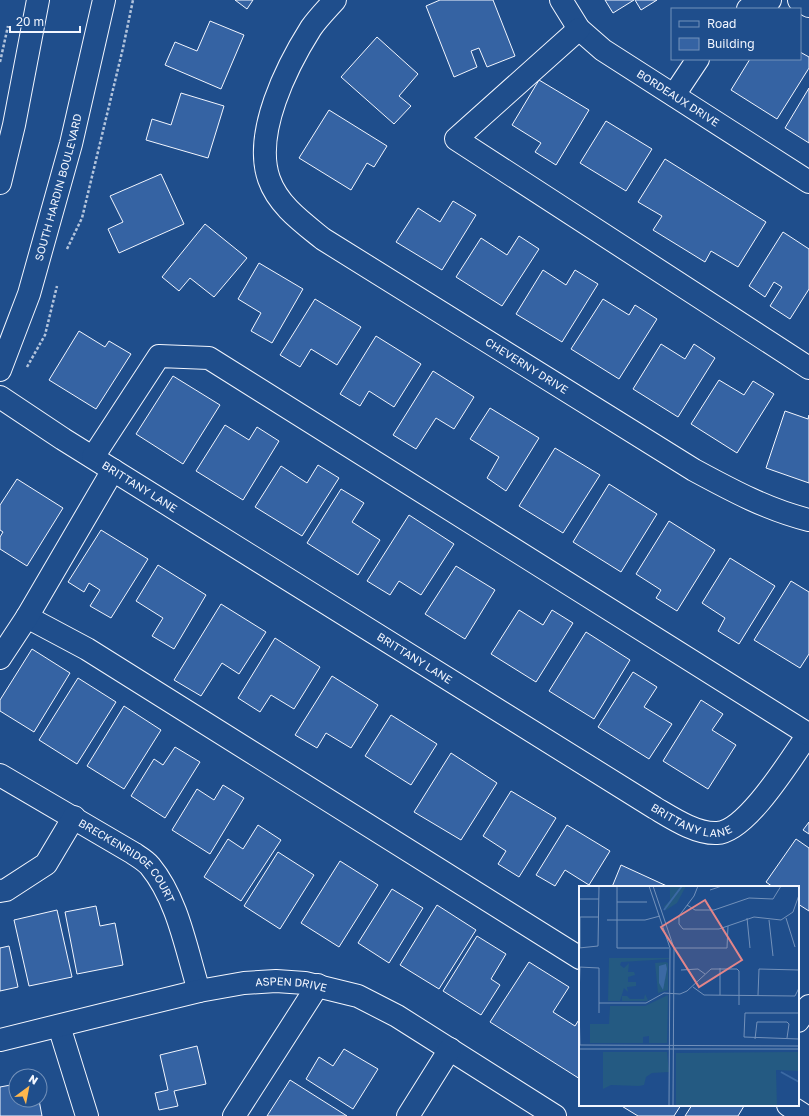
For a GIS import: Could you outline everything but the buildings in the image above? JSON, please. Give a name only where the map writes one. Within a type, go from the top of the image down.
[{"type":"street","points":[[0,183],[14,125],[38,0]]},
{"type":"street","name":"SOUTH HARDIN BOULEVARD","points":[[0,370],[29,294],[65,167],[104,0]]},
{"type":"street","name":"CHEVERNY DRIVE","points":[[335,0],[312,27],[285,75],[273,103],[267,134],[265,157],[268,178],[278,197],[288,209],[323,239],[694,470],[729,490],[764,505],[809,520]]},
{"type":"street","name":"BORDEAUX DRIVE","points":[[561,0],[580,29],[603,50],[809,182]]},
{"type":"street","points":[[750,8],[770,0]]},
{"type":"street","points":[[800,0],[809,6]]},
{"type":"street","points":[[580,29],[456,140],[809,368]]},
{"type":"street","points":[[674,95],[697,60]]},
{"type":"street","points":[[93,458],[159,356],[209,358],[809,734]]},
{"type":"street","name":"BRITTANY LANE","points":[[0,397],[93,458],[655,808],[680,822],[718,833],[734,827],[750,813],[809,734]]},
{"type":"street","points":[[0,658],[27,617],[113,470]]},
{"type":"street","points":[[27,617],[88,649],[579,957]]},
{"type":"street","name":"BRECKENRIDGE COURT","points":[[0,775],[74,817],[134,853],[150,865],[165,888],[199,991]]},
{"type":"street","points":[[0,892],[6,890],[46,864],[74,817]]},
{"type":"street","name":"ASPEN DRIVE","points":[[0,1040],[199,991],[244,983],[305,983],[358,996],[397,1016],[555,1116]]},
{"type":"street","points":[[234,1116],[318,985]]},
{"type":"street","points":[[799,1020],[809,1006]]},
{"type":"street","points":[[59,1026],[87,1116]]},
{"type":"street","points":[[408,1116],[450,1049]]},
{"type":"street","points":[[790,1106],[805,1116]]},
{"type":"path","points":[[66,251],[82,218],[133,0]]},
{"type":"path","points":[[0,62],[8,24]]},
{"type":"path","points":[[24,372],[45,335],[57,284]]}]
